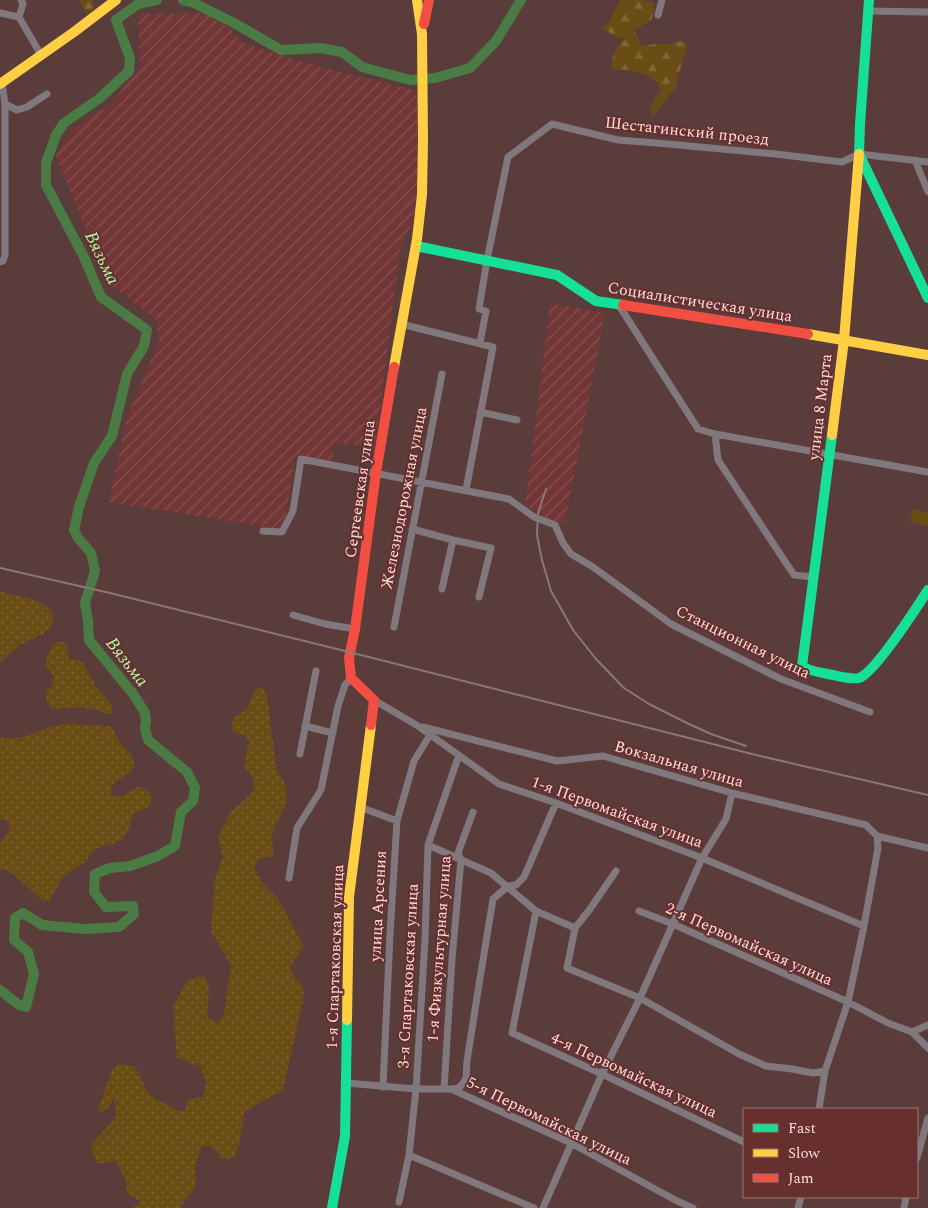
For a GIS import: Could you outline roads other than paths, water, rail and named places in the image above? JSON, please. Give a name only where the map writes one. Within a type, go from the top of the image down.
[{"type":"street","points":[[19,17],[23,4],[21,0]]},
{"type":"street","points":[[1,261],[5,254],[5,104],[1,84],[81,28],[116,0]]},
{"type":"street","points":[[417,0],[422,34]]},
{"type":"street","points":[[422,34],[429,0]]},
{"type":"street","points":[[658,15],[662,0]]},
{"type":"street","points":[[869,5],[928,12]]},
{"type":"street","name":"улица 8 Марта","points":[[869,5],[844,340],[801,663],[803,668],[854,678],[860,678],[868,674],[928,590]]},
{"type":"street","points":[[0,12],[19,17],[41,55]]},
{"type":"street","name":"Сергеевская улица","points":[[350,678],[349,658],[355,628],[376,473],[416,246],[422,195],[422,34]]},
{"type":"street","points":[[5,104],[17,110],[27,107],[47,94]]},
{"type":"street","name":"Шестагинский проезд","points":[[487,260],[508,157],[552,124],[618,140],[776,154],[842,162],[859,154]]},
{"type":"street","points":[[859,154],[928,162]]},
{"type":"street","points":[[859,154],[928,298]]},
{"type":"street","points":[[915,160],[928,192]]},
{"type":"street","name":"Социалистическая улица","points":[[416,246],[557,275],[596,301],[928,355]]},
{"type":"street","points":[[480,344],[486,311],[479,309],[487,260]]},
{"type":"street","points":[[618,304],[698,429],[715,434],[928,472]]},
{"type":"street","points":[[401,324],[493,347],[466,490]]},
{"type":"street","name":"Железнодорожная улица","points":[[394,627],[442,374]]},
{"type":"street","points":[[480,412],[516,420]]},
{"type":"street","points":[[715,434],[718,460],[748,508],[794,575],[812,577]]},
{"type":"street","name":"Станционная улица","points":[[263,531],[282,532],[292,510],[301,459],[509,499],[534,517],[555,525],[571,554],[593,567],[672,624],[781,679],[870,712]]},
{"type":"street","points":[[412,529],[491,548],[479,597]]},
{"type":"street","points":[[442,589],[453,540]]},
{"type":"street","points":[[293,615],[325,624],[355,628]]},
{"type":"street","points":[[300,754],[316,671]]},
{"type":"street","points":[[290,878],[296,828],[321,790],[338,706],[350,678],[374,700]]},
{"type":"street","name":"1-я Первомайская улица","points":[[374,700],[418,726],[499,784],[556,803],[702,858],[864,926]]},
{"type":"street","name":"1-я Спартаковская улица","points":[[332,1208],[345,1136],[349,897],[374,700]]},
{"type":"street","points":[[305,726],[333,732]]},
{"type":"street","name":"Вокзальная улица","points":[[418,726],[557,761],[604,756],[732,793],[866,825],[877,836],[928,848]]},
{"type":"street","name":"улица Арсения","points":[[383,1086],[397,821],[414,761],[430,735]]},
{"type":"street","name":"3-я Спартаковская улица","points":[[399,1202],[410,1155],[416,1089],[425,940],[428,844],[459,755]]},
{"type":"street","points":[[543,1208],[602,1074],[640,998],[702,858],[726,819],[732,793]]},
{"type":"street","points":[[447,1089],[459,1088],[466,1079],[475,1006],[493,898],[508,886],[516,885],[524,877],[556,803]]},
{"type":"street","points":[[360,808],[397,821]]},
{"type":"street","name":"1-я Физкультурная улица","points":[[447,1089],[452,959],[461,860],[458,853],[473,812]]},
{"type":"street","points":[[819,1108],[825,1072],[848,1002],[878,848],[877,836]]},
{"type":"street","points":[[428,844],[491,873],[536,911],[574,928]]},
{"type":"street","points":[[616,871],[590,909],[574,928],[567,968],[640,998],[739,1054],[766,1066],[813,1073],[825,1072]]},
{"type":"street","name":"4-я Первомайская улица","points":[[536,911],[512,1033],[743,1142]]},
{"type":"street","name":"2-я Первомайская улица","points":[[639,912],[673,924],[848,1002],[888,1023],[912,1032]]},
{"type":"street","points":[[928,1025],[912,1032],[928,1048]]},
{"type":"street","name":"5-я Первомайская улица","points":[[346,1083],[416,1089],[447,1089],[571,1143],[693,1208]]},
{"type":"street","points":[[918,1154],[928,1118]]},
{"type":"street","points":[[410,1155],[534,1208]]},
{"type":"waterway","name":"Вязьма","points":[[0,990],[19,1005],[26,1007],[34,974],[28,952],[14,940],[15,918],[23,913],[42,925],[85,929],[119,927],[134,914],[133,906],[106,907],[94,892],[95,874],[110,868],[130,866],[158,856],[175,846],[181,812],[193,801],[195,788],[187,772],[148,740],[145,728],[145,713],[134,695],[89,640],[85,603],[95,571],[91,553],[78,538],[74,530],[79,507],[94,463],[112,436],[127,374],[144,346],[147,330],[101,297],[84,257],[46,185],[46,163],[56,135],[64,123],[100,98],[129,71],[130,58],[116,20],[138,4],[157,0]]},
{"type":"waterway","name":"Вязьма","points":[[183,0],[192,2],[234,23],[281,50],[320,48],[342,52],[362,67],[410,80],[435,78],[470,68],[496,41],[521,0]]},
{"type":"railway","points":[[546,489],[538,513],[537,535],[551,591],[573,630],[596,659],[624,688],[649,704],[689,724],[746,746]]},
{"type":"railway","points":[[0,568],[349,652],[756,755],[928,795]]}]
